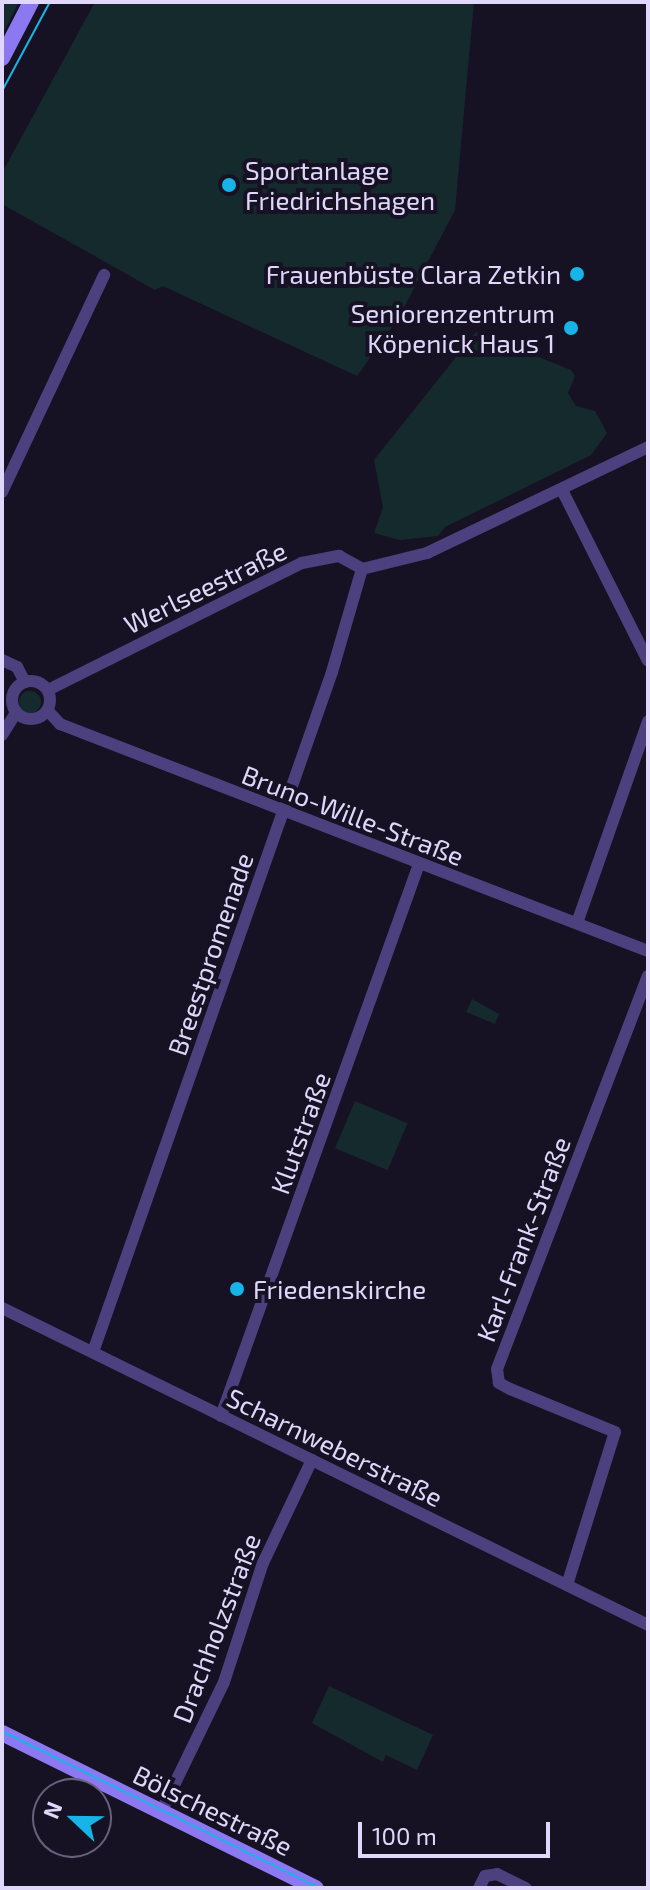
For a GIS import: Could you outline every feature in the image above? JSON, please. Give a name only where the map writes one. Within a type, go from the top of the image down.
[{"type":"street","points":[[2,58],[31,2]]},
{"type":"street","points":[[2,492],[104,275]]},
{"type":"street","name":"Werlseestraße","points":[[48,690],[302,563],[339,556],[362,569],[427,553],[648,447]]},
{"type":"street","points":[[562,490],[648,661]]},
{"type":"street","name":"Breestpromenade","points":[[93,1352],[353,610],[362,569]]},
{"type":"street","points":[[2,660],[17,667],[25,682]]},
{"type":"street","points":[[2,735],[16,713],[12,696],[25,682],[34,681],[48,690],[48,711],[33,720],[16,713]]},
{"type":"street","name":"Bruno-Wille-Straße","points":[[48,711],[60,724],[648,951]]},
{"type":"street","points":[[577,923],[648,721]]},
{"type":"street","name":"Klutstraße","points":[[221,1416],[419,864]]},
{"type":"street","name":"Karl-Frank-Straße","points":[[567,1585],[615,1432],[510,1389],[499,1383],[497,1369],[648,976]]},
{"type":"street","name":"Scharnweberstraße","points":[[2,1308],[648,1625]]},
{"type":"street","name":"Drachholzstraße","points":[[161,1812],[224,1682],[263,1563],[312,1460]]},
{"type":"street","name":"Bölschestraße","points":[[2,1733],[316,1888]]},
{"type":"street","points":[[479,1888],[485,1876],[497,1874],[526,1888]]},
{"type":"green space","points":[[2,2],[19,2],[2,35]]},
{"type":"green space","name":"Sportanlage Friedrichshagen","points":[[95,2],[474,2],[455,210],[398,319],[357,376],[163,286],[155,290],[2,204],[2,173]]},
{"type":"green space","points":[[476,332],[571,370],[575,376],[568,393],[576,406],[595,411],[607,433],[591,455],[445,527],[438,536],[400,540],[374,533],[383,507],[374,460]]},
{"type":"green space","points":[[30,691],[38,694],[41,702],[38,710],[30,713],[22,710],[19,702],[22,694]]},
{"type":"green space","points":[[472,999],[499,1014],[495,1024],[466,1012]]},
{"type":"green space","points":[[355,1101],[407,1123],[388,1170],[335,1148]]},
{"type":"green space","points":[[329,1686],[433,1735],[417,1770],[386,1755],[383,1762],[312,1723]]},
{"type":"tram line","points":[[2,91],[50,2]]},
{"type":"tram line","points":[[2,1731],[320,1888]]},
{"type":"place","name":"Sportanlage Friedrichshagen","points":[[229,185]]},
{"type":"place","name":"Frauenbüste Clara Zetkin","points":[[577,274]]},
{"type":"place","name":"Seniorenzentrum Köpenick Haus 1","points":[[571,328]]},
{"type":"place","name":"Friedenskirche","points":[[237,1289]]}]
